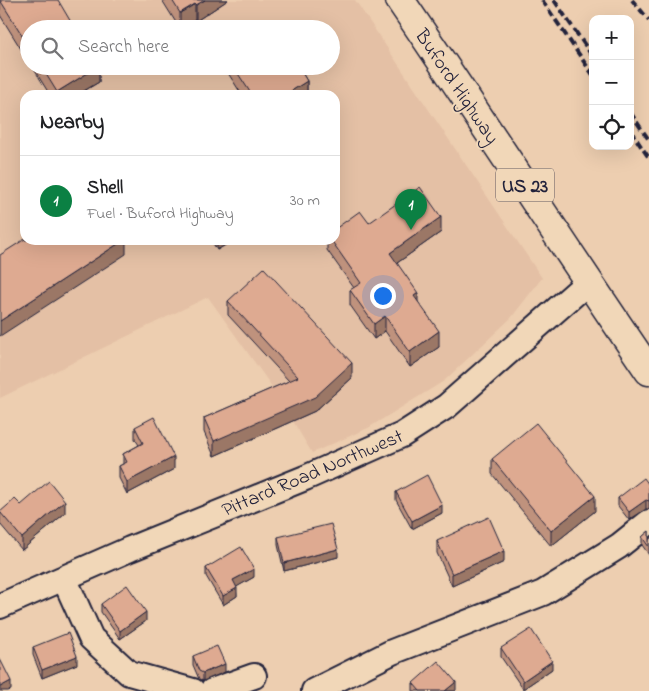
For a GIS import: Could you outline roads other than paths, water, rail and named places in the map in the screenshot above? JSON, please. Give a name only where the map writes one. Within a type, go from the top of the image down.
[{"type":"main road","name":"Buford Highway","points":[[400,0],[474,107],[588,282],[649,371]]},
{"type":"street","name":"Pittard Road Northwest","points":[[0,606],[130,549],[305,478],[402,435],[448,406],[588,282]]},
{"type":"street","points":[[314,691],[392,652],[543,593],[619,546],[649,522]]},
{"type":"street","points":[[64,578],[91,638],[129,673],[193,691]]},
{"type":"street","points":[[212,691],[254,676]]},
{"type":"railway","points":[[542,0],[589,69]]},
{"type":"railway","points":[[554,0],[589,51]]},
{"type":"railway","points":[[632,0],[649,20]]},
{"type":"railway","points":[[634,118],[649,140]]},
{"type":"railway","points":[[634,136],[649,158]]},
{"type":"place","name":"Shell","points":[[411,230]]}]
